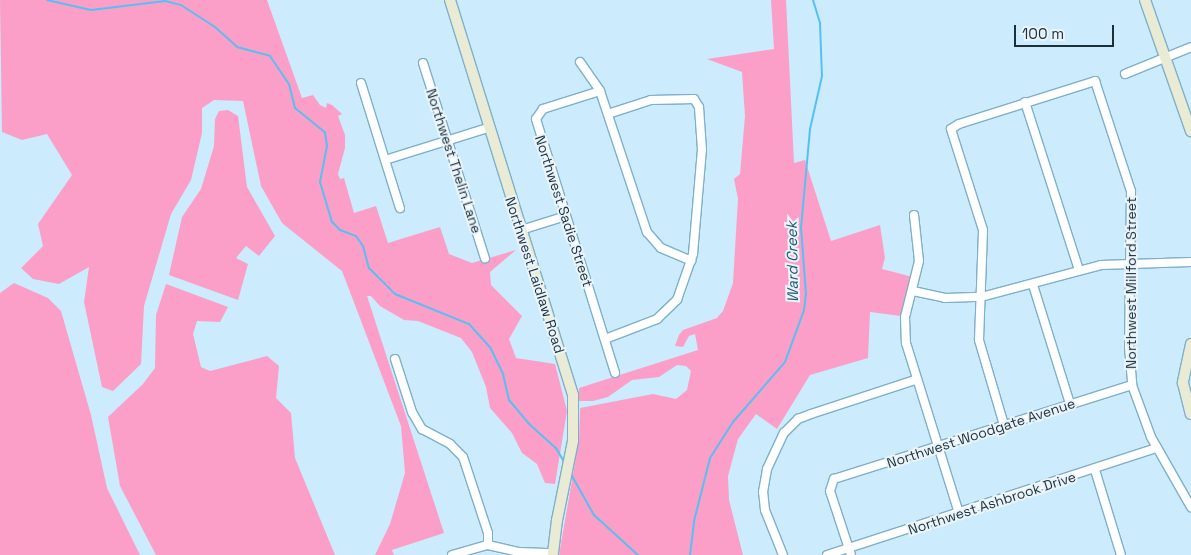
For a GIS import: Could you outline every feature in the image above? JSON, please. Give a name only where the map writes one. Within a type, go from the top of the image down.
[{"type":"street","name":"Northwest Laidlaw Road","points":[[450,0],[574,405],[574,441],[557,520],[553,554]]},
{"type":"street","points":[[1145,0],[1191,131]]},
{"type":"street","points":[[1125,74],[1191,47]]},
{"type":"street","points":[[580,62],[600,91],[647,232],[661,248],[691,261]]},
{"type":"street","name":"Northwest Thelin Lane","points":[[423,63],[485,258]]},
{"type":"street","name":"Northwest Millford Street","points":[[1025,102],[1095,80],[1131,191],[1129,360],[1132,385],[1157,448],[1191,507]]},
{"type":"street","points":[[361,83],[400,208]]},
{"type":"street","name":"Northwest Sadie Street","points":[[600,91],[543,110],[536,114],[536,124],[615,372]]},
{"type":"street","points":[[604,338],[649,324],[665,314],[677,300],[691,261],[702,156],[700,110],[696,101],[691,98],[651,100],[608,114]]},
{"type":"street","points":[[1004,425],[980,347],[983,230],[952,128],[1025,102],[1079,270]]},
{"type":"street","points":[[385,160],[488,128]]},
{"type":"street","points":[[914,215],[920,253],[913,290],[905,317],[905,334],[915,380],[959,513]]},
{"type":"street","points":[[521,230],[566,216]]},
{"type":"street","points":[[913,290],[945,298],[981,297],[1032,285],[1079,270],[1131,262],[1191,262]]},
{"type":"street","points":[[1032,285],[1070,404]]},
{"type":"street","points":[[1191,344],[1183,383],[1191,414]]},
{"type":"street","points":[[394,359],[412,412],[422,429],[455,447],[463,457],[488,533],[488,545]]},
{"type":"street","points":[[783,555],[765,510],[763,492],[767,469],[784,433],[798,420],[811,414],[915,380]]},
{"type":"street","name":"Northwest Woodgate Avenue","points":[[850,552],[830,491],[831,483],[836,478],[1132,385]]},
{"type":"street","name":"Northwest Ashbrook Drive","points":[[827,555],[850,552],[959,513],[1096,470],[1157,448]]},
{"type":"street","points":[[1096,470],[1121,555]]},
{"type":"street","points":[[452,555],[488,545],[519,552],[553,554]]},
{"type":"shaded area","points":[[0,0],[267,0],[302,98],[313,95],[320,105],[326,108],[327,103],[332,105],[342,114],[338,116],[345,135],[345,148],[338,174],[340,179],[344,178],[354,213],[376,206],[388,243],[440,227],[449,254],[472,263],[516,250],[490,272],[491,285],[522,316],[509,339],[516,358],[555,364],[567,411],[555,484],[545,483],[537,464],[522,453],[512,433],[490,408],[486,387],[472,352],[461,338],[418,321],[404,320],[380,306],[371,296],[367,296],[444,533],[392,550],[394,555],[375,555],[390,524],[405,473],[401,426],[342,271],[282,223],[261,186],[243,101],[214,100],[202,108],[202,133],[191,180],[171,214],[144,306],[141,364],[113,391],[102,387],[84,302],[89,267],[59,284],[33,279],[21,268],[43,246],[38,224],[72,175],[47,134],[22,140],[2,132]]},
{"type":"shaded area","points":[[771,0],[786,0],[794,163],[805,160],[831,241],[880,225],[885,258],[882,269],[913,277],[901,316],[870,312],[868,358],[810,375],[777,429],[756,414],[738,439],[728,476],[729,500],[743,555],[559,555],[579,440],[580,408],[653,394],[676,399],[687,390],[691,371],[686,366],[677,365],[659,377],[632,380],[608,397],[593,401],[579,401],[579,388],[698,350],[695,334],[689,336],[683,347],[675,346],[679,335],[683,330],[717,318],[723,311],[733,283],[738,199],[734,179],[740,174],[745,116],[742,72],[707,59],[774,49]]},
{"type":"shaded area","points":[[228,110],[238,116],[247,187],[275,236],[259,256],[246,246],[236,258],[248,264],[238,300],[169,275],[182,217],[201,189],[214,146],[215,119],[219,111]]},
{"type":"shaded area","points":[[14,283],[48,298],[61,311],[91,415],[107,488],[140,555],[0,555],[0,293]]},
{"type":"shaded area","points":[[166,284],[228,307],[220,322],[197,321],[193,334],[201,367],[210,371],[267,356],[279,366],[276,398],[291,413],[295,458],[335,555],[156,555],[120,486],[108,417],[143,384],[155,368],[156,315]]},
{"type":"waterway","points":[[47,0],[91,10],[165,1],[181,5],[215,27],[237,47],[270,56],[289,84],[295,108],[325,132],[327,146],[320,182],[332,222],[340,230],[356,236],[363,246],[369,268],[395,294],[469,324],[490,347],[503,374],[509,400],[528,423],[556,448],[564,462]]},
{"type":"waterway","name":"Ward Creek","points":[[690,555],[694,521],[710,458],[733,422],[785,362],[804,310],[806,294],[801,228],[810,129],[822,76],[820,23],[813,0]]},
{"type":"waterway","points":[[572,476],[594,515],[638,555]]}]
